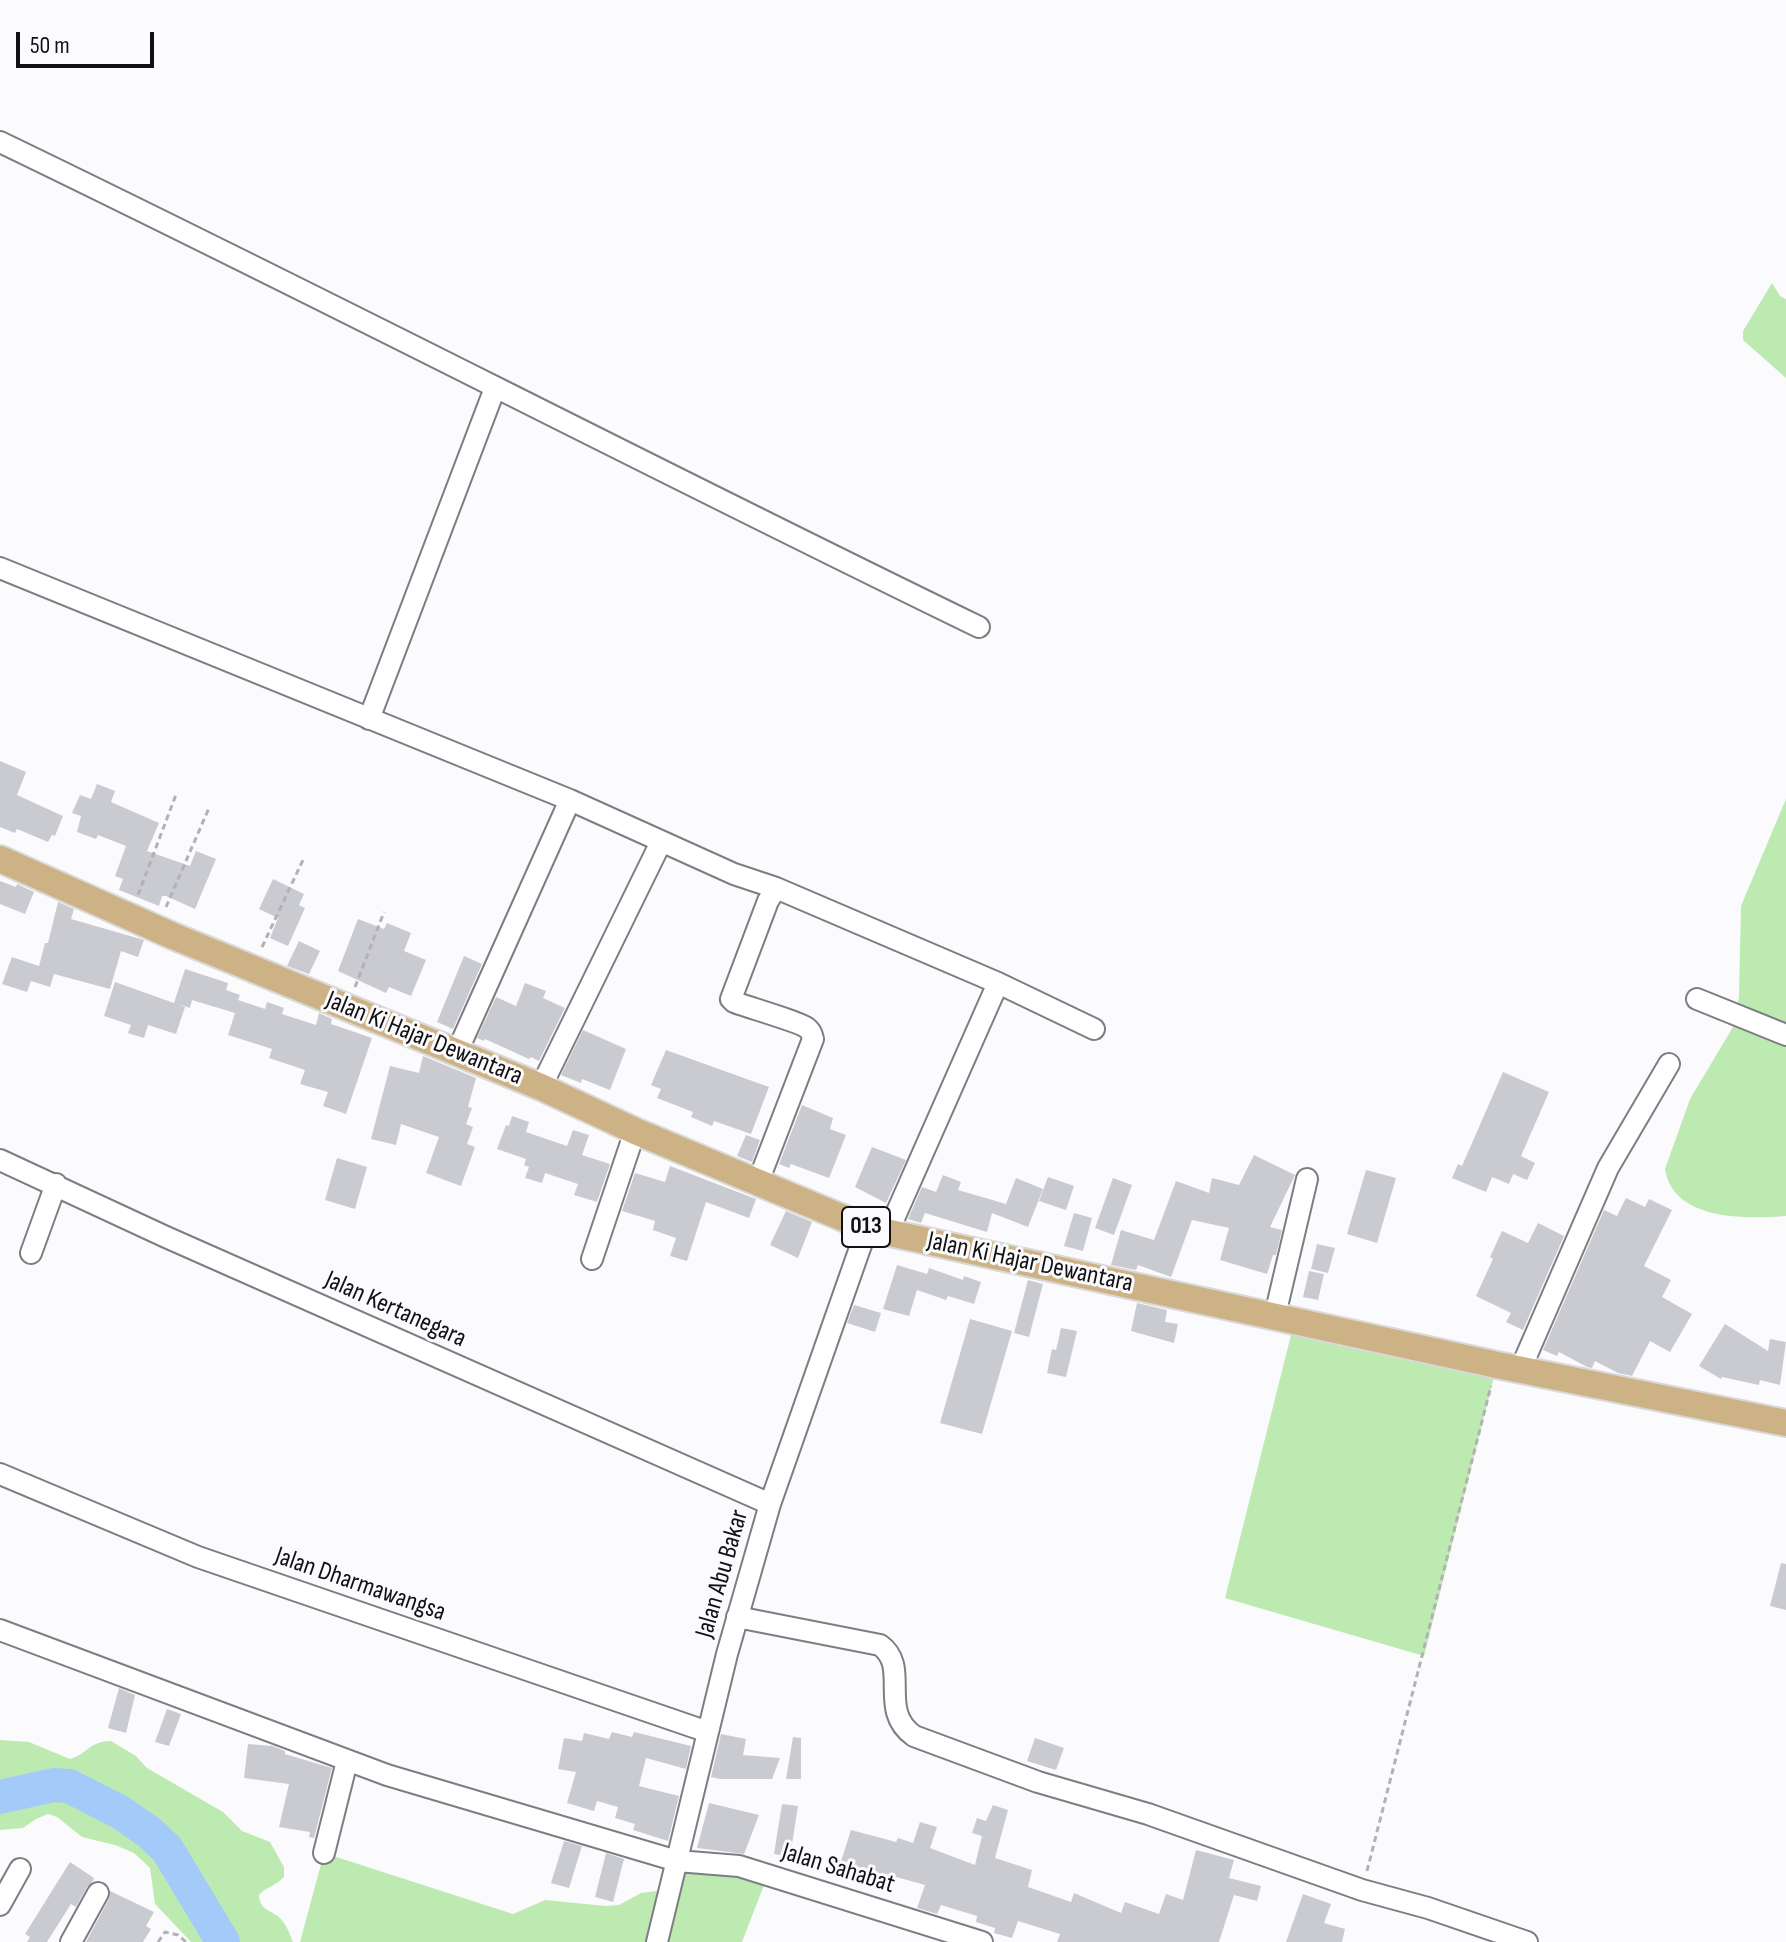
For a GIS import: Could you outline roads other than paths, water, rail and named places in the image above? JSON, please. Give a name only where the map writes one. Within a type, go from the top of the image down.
[{"type":"main road","name":"Jalan Ki Hajar Dewantara","points":[[0,859],[156,929],[878,1230],[1786,1423]]},
{"type":"street","points":[[0,142],[163,220],[979,627]]},
{"type":"street","points":[[369,719],[495,388]]},
{"type":"street","points":[[0,568],[570,800],[734,874],[776,888],[998,983],[1094,1029]]},
{"type":"street","points":[[457,1052],[570,800]]},
{"type":"street","points":[[541,1087],[661,842]]},
{"type":"street","points":[[758,1182],[813,1039],[808,1028],[801,1024],[771,1016],[731,999],[768,901],[776,888]]},
{"type":"street","name":"Jalan Abu Bakar","points":[[657,1942],[737,1617],[770,1504],[878,1230],[998,983]]},
{"type":"street","points":[[1697,999],[1786,1035]]},
{"type":"street","points":[[1509,1366],[1608,1168],[1669,1064]]},
{"type":"street","points":[[592,1259],[635,1131]]},
{"type":"street","name":"Jalan Kertanegara","points":[[0,1160],[166,1237],[770,1504]]},
{"type":"street","points":[[1275,1315],[1307,1179]]},
{"type":"street","points":[[31,1253],[56,1184]]},
{"type":"street","name":"Jalan Dharmawangsa","points":[[0,1474],[198,1557],[708,1732]]},
{"type":"street","points":[[737,1617],[880,1645],[889,1652],[893,1662],[896,1712],[900,1725],[914,1736],[1038,1782],[1148,1814],[1362,1890],[1428,1908],[1527,1942]]},
{"type":"street","name":"Jalan Sahabat","points":[[0,1630],[347,1761],[677,1861],[739,1866],[982,1942]]},
{"type":"street","points":[[324,1853],[347,1761]]},
{"type":"street","points":[[0,1905],[20,1869]]},
{"type":"street","points":[[71,1942],[98,1893]]},
{"type":"waterway","points":[[0,1797],[54,1785],[69,1786],[120,1812],[167,1849],[223,1942]]}]
